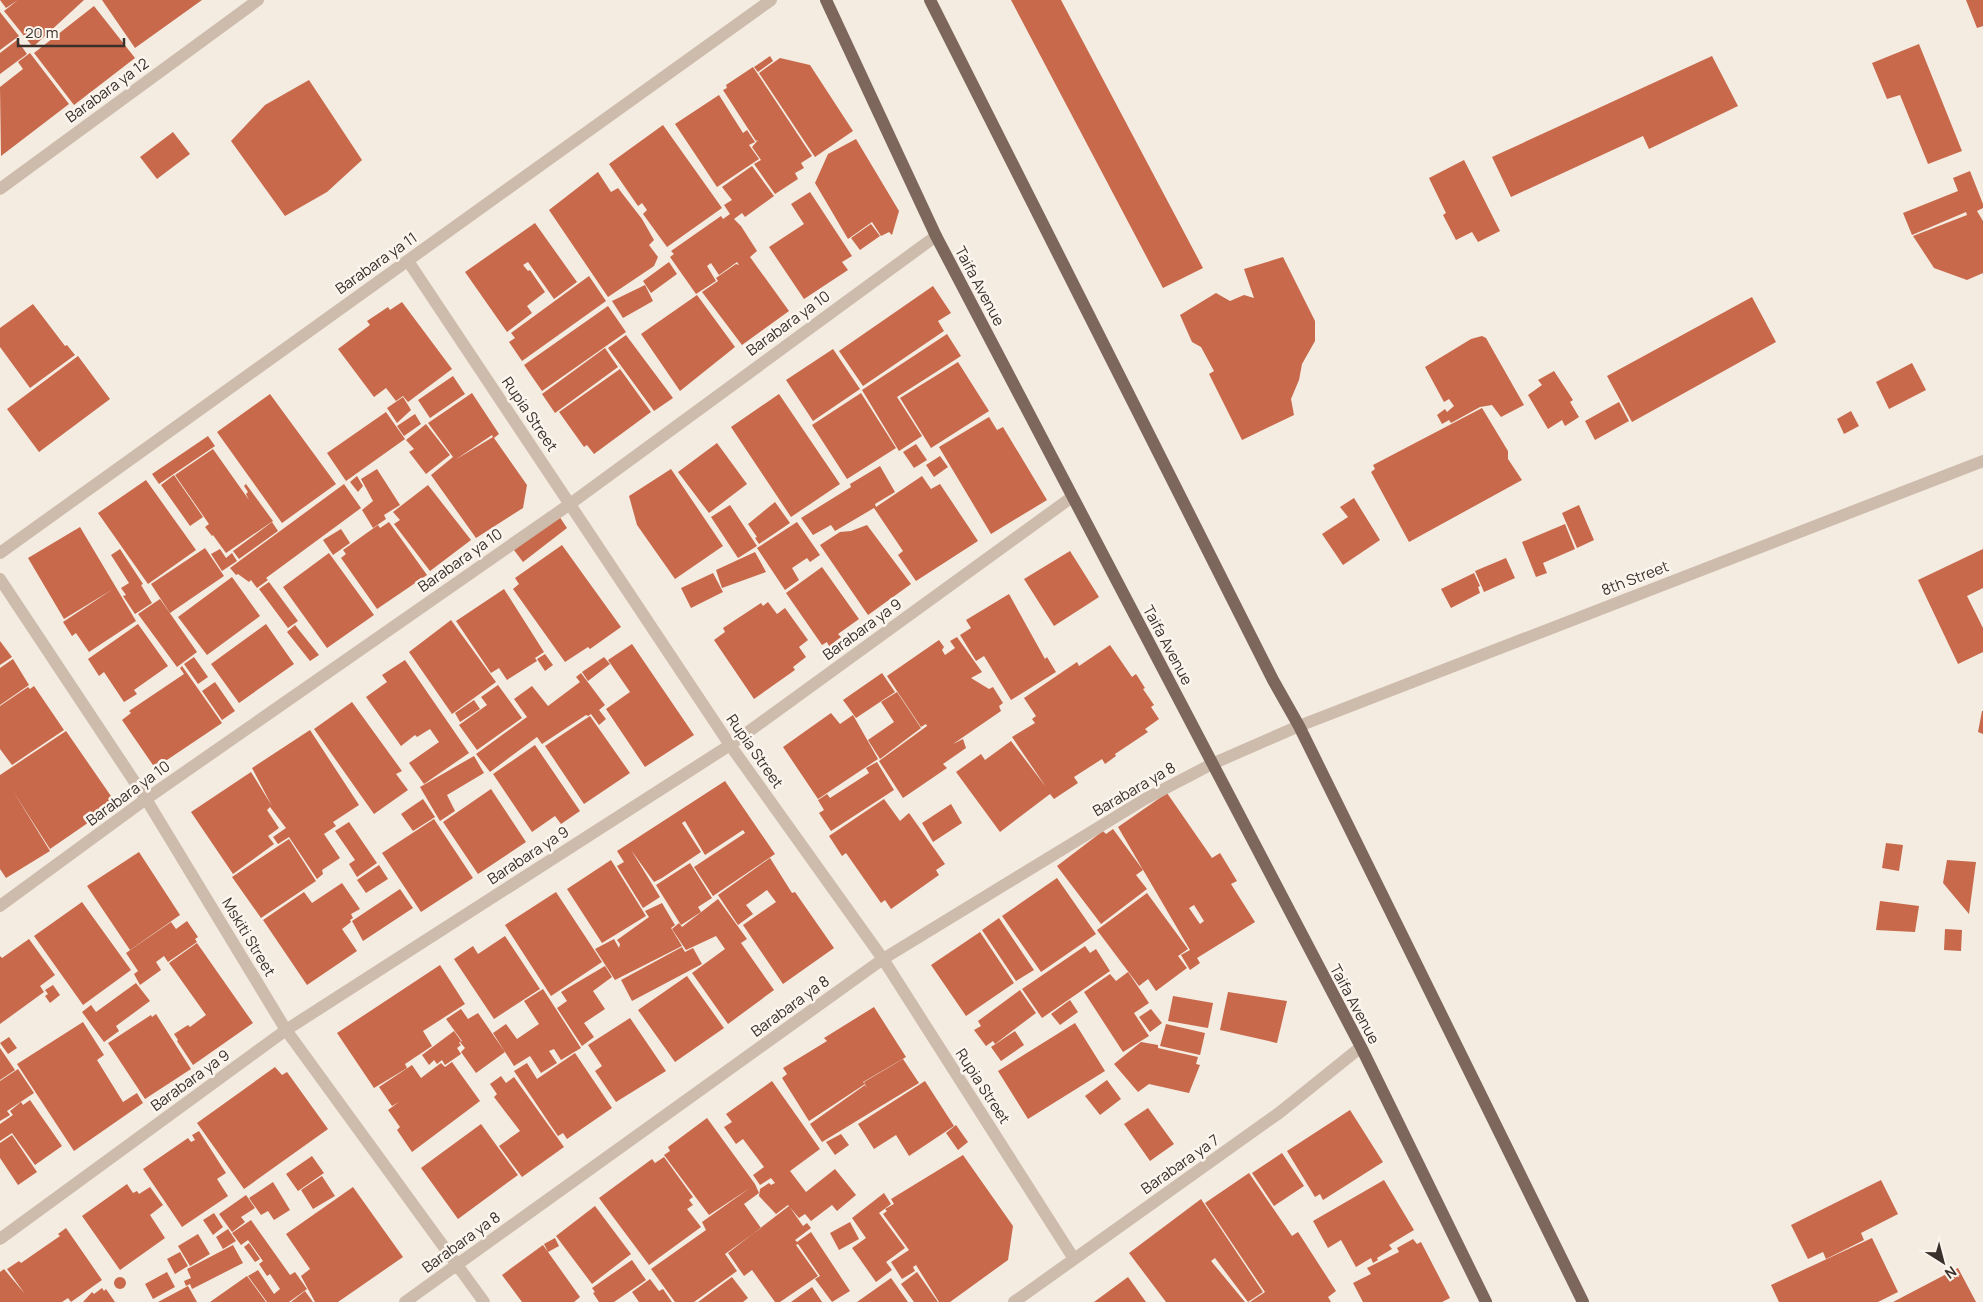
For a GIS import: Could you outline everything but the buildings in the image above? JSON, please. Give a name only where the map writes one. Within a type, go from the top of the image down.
[{"type":"main road","name":"Taifa Avenue","points":[[826,0],[936,236],[1361,1047],[1486,1302]]},
{"type":"main road","points":[[930,0],[1272,680],[1299,726],[1584,1302]]},
{"type":"street","name":"Barabara ya 12","points":[[0,189],[258,0]]},
{"type":"street","name":"Barabara ya 11","points":[[0,553],[772,0]]},
{"type":"street","name":"Barabara ya 10","points":[[0,906],[146,799],[570,504],[936,236]]},
{"type":"street","name":"Rupia Street","points":[[408,261],[730,745],[883,959],[1074,1259]]},
{"type":"street","name":"8th Street","points":[[1212,764],[1299,726],[1983,461]]},
{"type":"street","name":"Barabara ya 9","points":[[0,1239],[286,1030],[730,745],[1072,497]]},
{"type":"street","name":"Mskiti Street","points":[[0,579],[146,799],[286,1030],[484,1302]]},
{"type":"street","name":"Barabara ya 8","points":[[405,1302],[883,959],[1145,799],[1212,764]]},
{"type":"street","name":"Barabara ya 7","points":[[1014,1302],[1279,1113],[1361,1047]]}]
